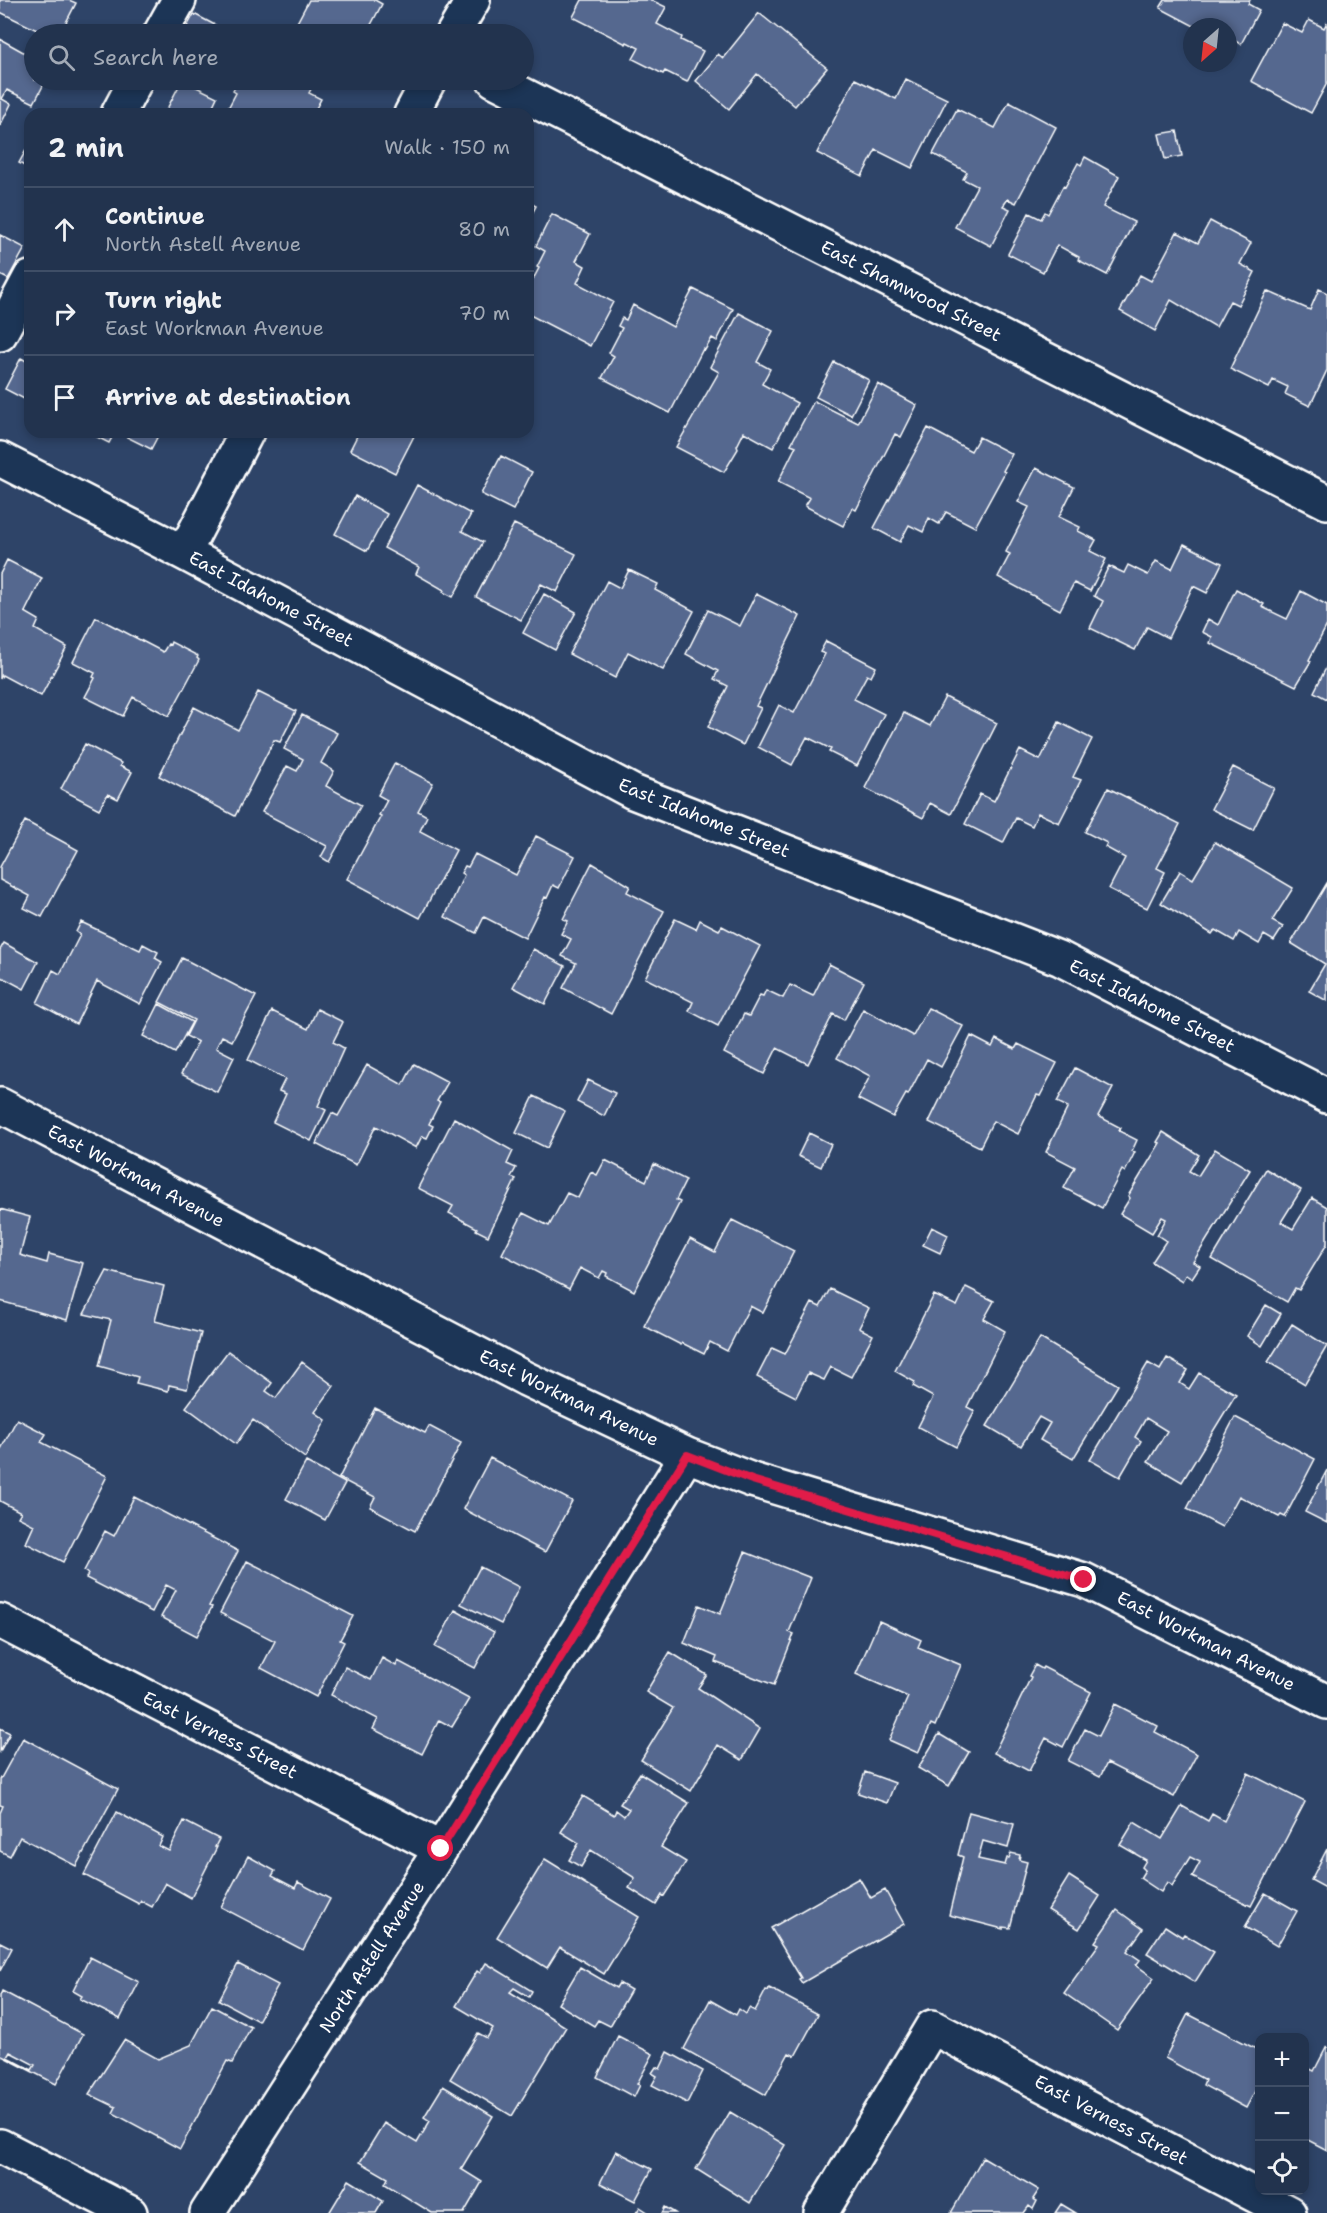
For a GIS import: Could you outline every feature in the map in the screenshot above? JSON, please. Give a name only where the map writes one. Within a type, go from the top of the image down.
[{"type":"street","points":[[165,24],[178,0]]},
{"type":"street","points":[[459,24],[473,0]]},
{"type":"street","points":[[121,108],[131,90]]},
{"type":"street","points":[[414,108],[424,90]]},
{"type":"street","name":"East Shamwood Street","points":[[514,90],[1327,502]]},
{"type":"street","points":[[0,334],[24,289]]},
{"type":"street","points":[[184,553],[244,438]]},
{"type":"street","name":"East Idahome Street","points":[[0,459],[184,553],[633,792],[1061,958],[1327,1096]]},
{"type":"street","name":"East Workman Avenue","points":[[0,1105],[526,1379],[687,1455],[752,1480],[1084,1580],[1327,1702]]},
{"type":"street","name":"North Astell Avenue","points":[[207,2213],[441,1849],[687,1455]]},
{"type":"street","name":"East Verness Street","points":[[0,1621],[441,1849]]},
{"type":"street","name":"East Verness Street","points":[[821,2213],[932,2027],[1289,2213]]},
{"type":"street","points":[[0,2146],[130,2213]]},
{"type":"building","points":[[0,0],[69,0],[76,3],[65,24],[25,24],[0,12]]},
{"type":"building","points":[[309,0],[375,0],[382,4],[371,24],[296,24]]},
{"type":"building","points":[[582,0],[651,0],[666,7],[657,24],[703,51],[687,82],[665,71],[663,74],[633,59],[639,48],[627,42],[626,44],[573,17]]},
{"type":"building","points":[[1165,0],[1250,0],[1248,4],[1259,10],[1241,44],[1237,42],[1237,18],[1183,18],[1183,20],[1160,8]]},
{"type":"building","points":[[759,13],[827,68],[795,106],[757,74],[729,109],[696,81],[718,54],[723,58]]},
{"type":"building","points":[[194,14],[213,24],[188,24]]},
{"type":"building","points":[[1309,20],[1324,28],[1327,22],[1327,83],[1311,113],[1251,81],[1282,23],[1302,33]]},
{"type":"building","points":[[0,39],[24,52],[24,90],[41,90],[34,103],[7,90],[2,99],[11,104],[0,126]]},
{"type":"building","points":[[855,79],[896,99],[906,79],[947,99],[912,168],[876,150],[862,176],[817,153]]},
{"type":"building","points":[[177,90],[203,90],[217,97],[212,108],[168,108]]},
{"type":"building","points":[[310,90],[309,93],[321,99],[316,108],[228,108],[236,93],[233,91]]},
{"type":"building","points":[[1009,102],[1056,127],[1016,203],[1008,199],[1003,206],[1010,209],[991,246],[955,227],[977,186],[963,179],[967,172],[933,154],[957,109],[995,128]]},
{"type":"building","points":[[1177,131],[1182,156],[1165,159],[1159,134]]},
{"type":"building","points":[[24,154],[24,166],[19,163]]},
{"type":"building","points":[[1085,157],[1119,176],[1103,207],[1134,222],[1107,275],[1078,260],[1079,257],[1057,245],[1043,272],[1008,254],[1029,213],[1041,219],[1045,212],[1048,214],[1063,186],[1065,187],[1078,163],[1081,165]]},
{"type":"building","points":[[552,214],[590,234],[576,261],[585,266],[577,283],[613,302],[590,346],[534,317],[534,278],[545,251],[536,246]]},
{"type":"building","points":[[1210,221],[1251,243],[1240,264],[1255,272],[1238,305],[1230,301],[1216,327],[1171,300],[1155,331],[1120,311],[1140,275],[1151,281],[1177,232],[1198,243]]},
{"type":"building","points":[[0,235],[24,247],[24,250],[8,279],[0,275]]},
{"type":"building","points":[[693,289],[733,309],[717,341],[712,338],[705,350],[703,349],[670,413],[602,378],[614,356],[609,353],[622,328],[618,326],[622,318],[626,320],[633,305],[673,327]]},
{"type":"building","points":[[1319,289],[1327,293],[1327,370],[1310,406],[1285,394],[1288,387],[1273,380],[1269,388],[1230,369],[1267,291],[1310,310]]},
{"type":"building","points":[[739,313],[773,331],[757,362],[770,369],[762,384],[797,403],[773,448],[744,432],[737,446],[738,449],[724,472],[676,447],[719,372],[710,367]]},
{"type":"building","points":[[21,358],[24,360],[24,399],[5,389]]},
{"type":"building","points":[[834,362],[869,380],[851,415],[816,397]]},
{"type":"building","points":[[878,384],[917,405],[901,437],[895,434],[856,510],[852,508],[843,526],[805,506],[810,498],[778,482],[796,446],[791,444],[814,401],[858,423]]},
{"type":"building","points":[[928,428],[971,451],[979,437],[1012,454],[1003,471],[1005,472],[975,527],[946,512],[939,524],[929,518],[923,532],[909,525],[900,542],[874,528]]},
{"type":"building","points":[[99,438],[112,438],[109,443]]},
{"type":"building","points":[[129,438],[157,438],[151,449]]},
{"type":"building","points":[[356,438],[413,438],[395,473],[350,450]]},
{"type":"building","points":[[501,456],[532,472],[513,510],[481,494]]},
{"type":"building","points":[[1036,468],[1074,487],[1059,517],[1080,527],[1078,531],[1096,540],[1090,551],[1106,559],[1090,591],[1074,583],[1060,610],[998,577],[1010,554],[1006,552],[1029,507],[1018,502]]},
{"type":"building","points":[[417,485],[471,514],[462,531],[483,542],[453,597],[416,574],[419,567],[384,548]]},
{"type":"building","points":[[355,496],[387,514],[367,551],[335,534]]},
{"type":"building","points":[[514,524],[576,554],[557,592],[541,584],[521,620],[476,597]]},
{"type":"building","points":[[1184,544],[1222,563],[1207,593],[1193,586],[1168,638],[1147,627],[1135,650],[1090,628],[1103,601],[1094,596],[1109,566],[1124,573],[1128,565],[1148,575],[1156,561],[1172,569]]},
{"type":"building","points":[[7,560],[42,578],[25,612],[39,620],[35,629],[67,647],[41,696],[2,675],[0,679],[0,574]]},
{"type":"building","points":[[629,570],[658,584],[655,590],[694,611],[663,670],[628,652],[615,678],[569,654],[607,581],[620,588]]},
{"type":"building","points":[[1236,589],[1264,604],[1262,607],[1287,619],[1301,591],[1327,605],[1327,625],[1309,660],[1311,661],[1296,686],[1210,643],[1212,637],[1202,632],[1208,619],[1218,625]]},
{"type":"building","points":[[544,594],[576,612],[555,650],[523,633]]},
{"type":"building","points":[[756,594],[800,616],[756,706],[761,708],[743,745],[708,727],[728,686],[714,679],[718,671],[686,654],[708,610],[740,626]]},
{"type":"building","points":[[96,617],[163,652],[171,642],[198,656],[199,660],[169,716],[133,697],[123,716],[85,697],[95,678],[93,677],[95,673],[73,662]]},
{"type":"building","points":[[826,641],[876,667],[871,677],[867,675],[854,699],[884,714],[857,766],[829,752],[831,749],[807,737],[792,765],[758,747],[779,705],[794,713],[825,654],[820,652]]},
{"type":"building","points":[[1327,666],[1327,699],[1314,692]]},
{"type":"building","points":[[258,692],[296,711],[280,742],[274,740],[235,816],[159,776],[194,707],[238,730]]},
{"type":"building","points":[[945,697],[997,723],[951,814],[930,803],[923,818],[865,788],[904,713],[930,726]]},
{"type":"building","points":[[302,715],[337,733],[321,763],[334,771],[326,786],[361,805],[329,862],[321,857],[327,846],[262,812],[287,766],[297,771],[303,759],[284,749]]},
{"type":"building","points":[[1059,722],[1092,739],[1073,777],[1081,780],[1059,823],[1038,813],[1032,826],[1016,818],[1003,843],[965,824],[980,794],[994,801],[1020,750],[1040,760]]},
{"type":"building","points":[[85,744],[121,763],[120,766],[132,772],[118,799],[108,794],[99,809],[61,789]]},
{"type":"building","points":[[395,763],[433,783],[418,811],[427,816],[420,831],[456,850],[420,918],[347,879],[381,816],[379,815],[387,800],[378,795]]},
{"type":"building","points":[[1233,767],[1274,788],[1253,830],[1211,809]]},
{"type":"building","points":[[1108,788],[1180,824],[1157,868],[1165,872],[1147,908],[1109,889],[1125,858],[1105,847],[1107,843],[1085,832]]},
{"type":"building","points":[[25,821],[78,850],[42,917],[24,908],[30,896],[0,880],[0,867]]},
{"type":"building","points":[[536,836],[575,856],[559,888],[553,885],[547,898],[545,897],[525,938],[484,917],[476,933],[445,917],[464,875],[461,873],[465,866],[468,867],[475,854],[516,875]]},
{"type":"building","points":[[1215,842],[1293,888],[1272,921],[1283,927],[1274,941],[1264,935],[1259,944],[1239,932],[1234,941],[1215,930],[1212,934],[1161,903],[1180,871],[1193,879]]},
{"type":"building","points":[[592,863],[630,886],[627,892],[664,911],[611,1014],[563,988],[576,963],[562,956],[571,939],[561,934],[568,921],[563,919]]},
{"type":"building","points":[[1327,883],[1327,1001],[1309,991],[1325,964],[1291,943]]},
{"type":"building","points":[[675,919],[696,929],[700,920],[719,930],[722,926],[760,946],[718,1026],[689,1011],[693,1002],[645,978]]},
{"type":"building","points":[[81,922],[140,950],[143,944],[158,952],[155,958],[162,962],[140,1004],[97,981],[76,1024],[37,1003],[53,970],[60,974],[80,935],[76,932]]},
{"type":"building","points":[[4,943],[38,962],[24,989],[0,976],[0,950]]},
{"type":"building","points":[[533,949],[565,966],[545,1004],[513,987]]},
{"type":"building","points":[[182,958],[256,996],[232,1041],[222,1036],[216,1048],[234,1057],[217,1092],[181,1074],[198,1042],[186,1036],[194,1020],[159,1002]]},
{"type":"building","points":[[829,964],[864,982],[844,1020],[833,1014],[808,1064],[777,1048],[764,1074],[724,1053],[744,1014],[749,1016],[760,995],[763,996],[766,990],[783,998],[790,985],[813,996]]},
{"type":"building","points":[[159,1004],[192,1022],[175,1053],[143,1036]]},
{"type":"building","points":[[928,1008],[963,1026],[941,1067],[927,1059],[908,1095],[906,1094],[893,1117],[858,1099],[870,1076],[837,1058],[863,1009],[913,1036]]},
{"type":"building","points":[[317,1009],[343,1022],[333,1042],[344,1048],[318,1106],[326,1110],[311,1141],[273,1122],[286,1094],[279,1091],[285,1079],[248,1060],[272,1011],[308,1029]]},
{"type":"building","points":[[971,1036],[992,1047],[996,1039],[1015,1049],[1018,1044],[1057,1063],[1040,1096],[1037,1095],[1018,1134],[993,1121],[980,1147],[929,1122]]},
{"type":"building","points":[[414,1064],[448,1082],[437,1101],[440,1102],[429,1124],[433,1126],[427,1138],[422,1136],[416,1148],[376,1126],[356,1165],[316,1144],[332,1113],[338,1116],[367,1065],[403,1085]]},
{"type":"building","points":[[1075,1068],[1113,1088],[1098,1116],[1121,1128],[1119,1131],[1137,1140],[1132,1151],[1135,1152],[1125,1172],[1122,1170],[1102,1208],[1064,1188],[1075,1167],[1046,1152],[1068,1107],[1057,1102]]},
{"type":"building","points":[[588,1080],[615,1093],[604,1116],[577,1102]]},
{"type":"building","points":[[534,1096],[565,1111],[547,1148],[516,1133]]},
{"type":"building","points":[[454,1118],[513,1151],[507,1164],[516,1168],[511,1177],[516,1179],[488,1236],[449,1213],[453,1206],[418,1188]]},
{"type":"building","points":[[1163,1132],[1199,1155],[1189,1171],[1198,1176],[1215,1149],[1250,1170],[1193,1262],[1200,1266],[1192,1278],[1186,1274],[1182,1281],[1152,1262],[1166,1241],[1157,1235],[1166,1219],[1162,1217],[1152,1233],[1120,1214],[1130,1198],[1128,1196],[1160,1143],[1157,1142]]},
{"type":"building","points":[[809,1133],[831,1144],[821,1167],[798,1156]]},
{"type":"building","points":[[605,1160],[646,1181],[654,1164],[686,1180],[676,1200],[680,1202],[634,1291],[606,1276],[607,1273],[603,1271],[599,1278],[580,1268],[569,1289],[502,1254],[523,1213],[549,1226],[567,1193],[578,1198],[591,1172],[597,1175]]},
{"type":"building","points":[[1266,1169],[1301,1190],[1281,1222],[1293,1229],[1312,1198],[1327,1207],[1327,1244],[1299,1290],[1295,1288],[1287,1302],[1212,1259]]},
{"type":"building","points":[[0,1209],[30,1217],[20,1255],[47,1263],[49,1254],[83,1263],[67,1320],[0,1301]]},
{"type":"building","points":[[732,1220],[794,1251],[763,1313],[750,1306],[727,1351],[710,1342],[704,1354],[644,1326],[690,1239],[715,1252]]},
{"type":"building","points":[[932,1227],[948,1235],[940,1253],[923,1245]]},
{"type":"building","points":[[107,1271],[164,1286],[155,1321],[201,1333],[187,1389],[169,1385],[168,1391],[136,1383],[138,1377],[99,1366],[111,1320],[84,1314]]},
{"type":"building","points":[[966,1287],[994,1301],[984,1319],[1005,1331],[967,1407],[975,1411],[956,1447],[918,1427],[933,1397],[913,1386],[915,1382],[895,1371],[934,1295],[957,1306]]},
{"type":"building","points":[[830,1289],[869,1308],[859,1328],[873,1335],[851,1377],[831,1367],[824,1380],[808,1373],[796,1397],[757,1377],[772,1348],[785,1354],[812,1303],[820,1307]]},
{"type":"building","points":[[1266,1305],[1281,1314],[1262,1346],[1247,1336]]},
{"type":"building","points":[[1292,1324],[1327,1346],[1305,1384],[1268,1362]]},
{"type":"building","points":[[1040,1338],[1118,1385],[1073,1459],[1040,1440],[1050,1423],[1039,1417],[1021,1446],[987,1426]]},
{"type":"building","points":[[228,1351],[272,1383],[266,1391],[276,1398],[302,1362],[334,1386],[315,1412],[326,1420],[305,1458],[253,1420],[236,1444],[186,1407]]},
{"type":"building","points":[[1167,1358],[1188,1370],[1180,1383],[1189,1389],[1199,1373],[1236,1394],[1182,1482],[1148,1462],[1167,1431],[1146,1418],[1135,1437],[1141,1441],[1120,1477],[1090,1460],[1148,1363],[1160,1370]]},
{"type":"building","points":[[375,1408],[425,1433],[429,1426],[461,1443],[415,1531],[370,1507],[375,1497],[339,1478]]},
{"type":"building","points":[[1235,1417],[1315,1459],[1285,1517],[1281,1515],[1279,1517],[1239,1496],[1222,1527],[1187,1509]]},
{"type":"building","points":[[17,1419],[46,1434],[41,1442],[107,1476],[63,1562],[26,1543],[34,1525],[18,1517],[21,1512],[0,1501],[0,1451]]},
{"type":"building","points":[[490,1458],[572,1501],[545,1552],[463,1509]]},
{"type":"building","points":[[306,1462],[345,1483],[325,1520],[286,1499]]},
{"type":"building","points":[[1327,1470],[1327,1523],[1305,1512]]},
{"type":"building","points":[[134,1497],[238,1551],[209,1606],[212,1607],[197,1636],[161,1617],[176,1590],[166,1585],[152,1612],[86,1578],[88,1574],[84,1571],[105,1531],[114,1536]]},
{"type":"building","points":[[745,1552],[811,1578],[789,1632],[794,1634],[774,1685],[715,1662],[717,1657],[684,1643],[699,1605],[720,1614]]},
{"type":"building","points":[[247,1561],[353,1616],[340,1640],[344,1642],[316,1697],[261,1668],[275,1641],[220,1613]]},
{"type":"building","points":[[480,1567],[519,1587],[501,1624],[461,1604]]},
{"type":"building","points":[[455,1610],[494,1632],[475,1668],[435,1647]]},
{"type":"building","points":[[879,1621],[921,1640],[918,1647],[961,1665],[935,1726],[931,1724],[918,1753],[889,1740],[908,1697],[856,1674]]},
{"type":"building","points":[[670,1652],[707,1675],[698,1688],[760,1729],[742,1760],[718,1745],[691,1791],[641,1760],[673,1708],[646,1692]]},
{"type":"building","points":[[382,1658],[396,1666],[398,1661],[469,1699],[452,1727],[439,1720],[422,1754],[373,1729],[378,1719],[331,1695],[345,1667],[371,1680]]},
{"type":"building","points":[[1035,1665],[1091,1692],[1063,1747],[1046,1738],[1029,1771],[994,1753]]},
{"type":"building","points":[[1115,1704],[1158,1726],[1155,1732],[1197,1754],[1174,1797],[1107,1763],[1100,1777],[1068,1761],[1085,1729],[1099,1736]]},
{"type":"building","points":[[0,1728],[10,1733],[0,1751]]},
{"type":"building","points":[[939,1734],[969,1752],[949,1786],[918,1768]]},
{"type":"building","points":[[23,1738],[118,1789],[76,1866],[20,1837],[10,1856],[0,1851],[0,1813],[3,1806],[0,1805],[0,1780]]},
{"type":"building","points":[[865,1772],[895,1783],[887,1803],[858,1793]]},
{"type":"building","points":[[640,1773],[689,1803],[661,1847],[686,1862],[656,1905],[629,1888],[635,1878],[591,1850],[581,1867],[569,1860],[579,1843],[561,1832],[583,1796],[614,1815],[616,1810],[624,1816],[629,1809],[620,1804]]},
{"type":"building","points":[[1248,1773],[1305,1802],[1251,1906],[1192,1877],[1200,1862],[1190,1857],[1172,1886],[1167,1882],[1161,1892],[1140,1878],[1145,1870],[1142,1867],[1146,1860],[1120,1845],[1134,1822],[1162,1839],[1182,1806],[1208,1821],[1212,1814],[1224,1821]]},
{"type":"building","points":[[117,1812],[163,1837],[159,1846],[169,1851],[184,1821],[219,1839],[191,1898],[165,1883],[152,1907],[141,1901],[139,1904],[84,1875]]},
{"type":"building","points":[[969,1812],[1014,1824],[1008,1848],[983,1841],[978,1859],[1005,1865],[1011,1853],[1020,1855],[1019,1860],[1027,1862],[1010,1928],[1003,1927],[1003,1929],[949,1915],[963,1857],[958,1855]]},
{"type":"building","points":[[1327,1849],[1327,1891],[1326,1888],[1311,1880]]},
{"type":"building","points":[[248,1856],[275,1871],[272,1876],[295,1888],[298,1882],[330,1899],[303,1950],[221,1907]]},
{"type":"building","points":[[545,1859],[639,1917],[604,1974],[560,1947],[547,1968],[497,1937]]},
{"type":"building","points":[[1069,1876],[1100,1896],[1079,1929],[1048,1910]]},
{"type":"building","points":[[859,1878],[871,1898],[885,1890],[904,1924],[802,1983],[771,1928]]},
{"type":"building","points":[[1265,1893],[1297,1911],[1277,1946],[1245,1927]]},
{"type":"building","points":[[1117,1910],[1143,1929],[1127,1951],[1140,1960],[1136,1965],[1154,1978],[1117,2030],[1064,1993],[1099,1944],[1095,1942]]},
{"type":"building","points":[[1165,1926],[1182,1937],[1184,1934],[1214,1952],[1195,1982],[1147,1953]]},
{"type":"building","points":[[0,1942],[12,1948],[0,1971]]},
{"type":"building","points":[[90,1957],[139,1982],[120,2019],[80,1999],[82,1996],[73,1991]]},
{"type":"building","points":[[486,1963],[532,1991],[529,1997],[514,1988],[510,1992],[566,2027],[512,2116],[450,2079],[478,2033],[487,2038],[493,2028],[456,2006],[477,1971],[480,1973]]},
{"type":"building","points":[[238,1964],[278,1985],[258,2021],[219,2000]]},
{"type":"building","points":[[580,1967],[616,1988],[619,1983],[631,1990],[610,2026],[598,2020],[594,2026],[558,2004]]},
{"type":"building","points":[[769,1988],[818,2014],[795,2056],[789,2053],[766,2095],[684,2049],[710,2000],[736,2015],[739,2009],[746,2014],[749,2008],[755,2011]]},
{"type":"building","points":[[2,1991],[83,2034],[56,2084],[0,2055],[0,1996]],"holes":[[[10,2052],[35,2065],[32,2070],[7,2057]]]},
{"type":"building","points":[[212,2006],[251,2027],[232,2063],[227,2061],[180,2149],[113,2113],[116,2107],[89,2094],[124,2040],[158,2059],[191,2045]]},
{"type":"building","points":[[1188,2014],[1255,2048],[1255,2091],[1246,2108],[1203,2085],[1205,2080],[1165,2058]]},
{"type":"building","points":[[618,2036],[653,2054],[637,2084],[640,2085],[634,2097],[597,2077]]},
{"type":"building","points":[[1327,2046],[1327,2150],[1309,2141],[1309,2068],[1314,2071]]},
{"type":"building","points":[[668,2052],[703,2071],[687,2103],[652,2085],[657,2076],[652,2073],[656,2067],[660,2069]]},
{"type":"building","points":[[443,2086],[493,2116],[461,2169],[482,2182],[464,2213],[432,2213],[385,2184],[388,2178],[360,2162],[384,2123],[417,2143],[430,2121],[424,2117]]},
{"type":"building","points":[[730,2112],[785,2145],[750,2203],[696,2169]]},
{"type":"building","points":[[616,2151],[652,2169],[635,2201],[600,2183]]},
{"type":"building","points":[[983,2157],[1039,2190],[1033,2199],[1037,2201],[1033,2209],[1029,2206],[1024,2213],[951,2213]]},
{"type":"building","points":[[349,2180],[383,2201],[376,2213],[329,2213]]},
{"type":"building","points":[[1061,2204],[1076,2213],[1055,2213]]},
{"type":"building","points":[[640,2207],[649,2213],[636,2213]]},
{"type":"building","points":[[665,2207],[675,2213],[662,2213]]},
{"type":"route","points":[[441,1849],[687,1455],[752,1480],[1084,1580]]}]
